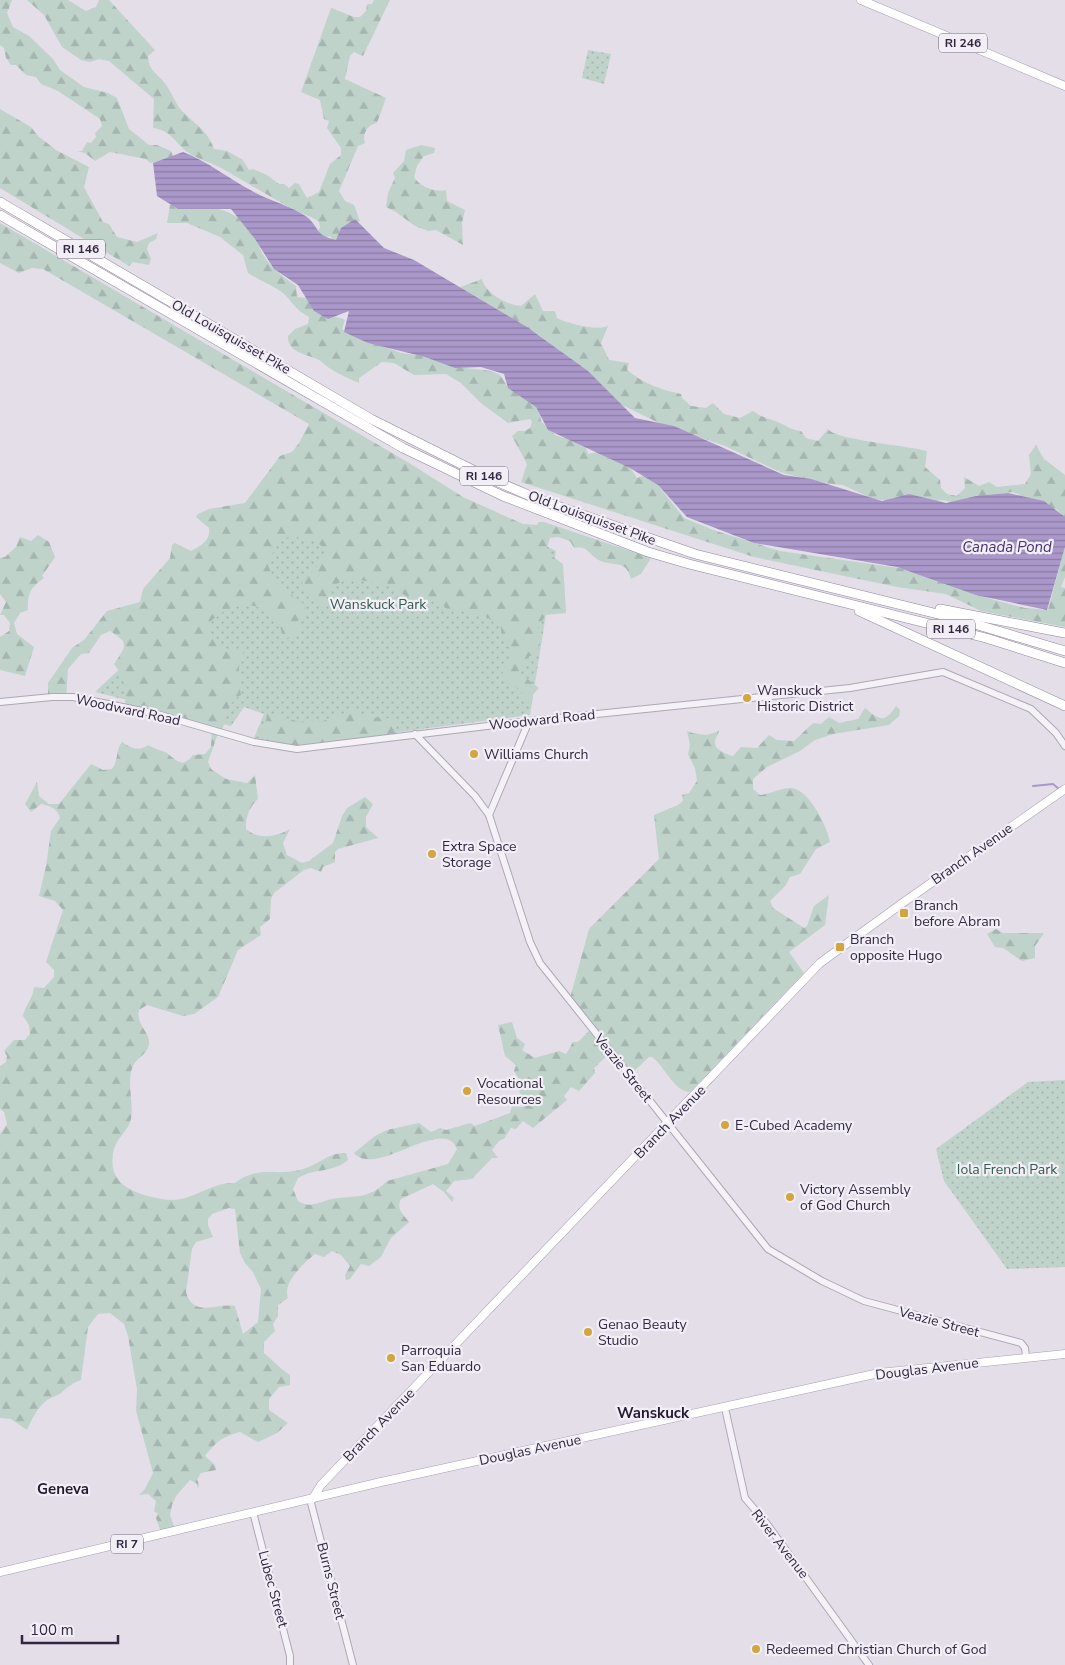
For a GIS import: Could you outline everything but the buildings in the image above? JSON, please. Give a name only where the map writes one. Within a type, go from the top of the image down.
[{"type":"highway","name":"Old Louisquisset Pike","points":[[0,201],[371,418],[490,479],[565,510],[668,546],[967,622],[1065,651]]},
{"type":"highway","name":"Old Louisquisset Pike","points":[[0,215],[376,434],[454,474],[526,505],[648,552],[736,578],[986,638],[1065,663]]},
{"type":"highway","points":[[858,594],[1065,633]]},
{"type":"highway","points":[[836,601],[1065,706]]},
{"type":"main road","name":"RI 246","points":[[861,0],[1065,86]]},
{"type":"main road","name":"Branch Avenue","points":[[312,1498],[322,1485],[820,963],[897,906],[1062,792]]},
{"type":"main road","name":"Douglas Avenue","points":[[0,1572],[312,1498],[879,1373],[1065,1354]]},
{"type":"street","name":"Woodward Road","points":[[0,702],[73,697],[157,714],[286,748],[309,748],[529,721],[850,688],[943,672],[1031,710],[1056,733],[1065,746]]},
{"type":"street","points":[[489,815],[529,721]]},
{"type":"street","name":"Veazie Street","points":[[415,734],[475,796],[489,815],[534,955],[584,1021],[768,1249],[822,1281],[864,1300],[1021,1343],[1025,1348],[1026,1357]]},
{"type":"street","name":"River Avenue","points":[[725,1408],[745,1498],[778,1538],[869,1665]]},
{"type":"street","name":"Burns Street","points":[[312,1498],[353,1665]]},
{"type":"street","name":"Lubec Street","points":[[253,1512],[290,1656],[290,1665]]},
{"type":"green space","points":[[0,0],[12,0],[7,13],[13,27],[29,36],[53,59],[60,70],[84,87],[108,93],[117,98],[129,129],[149,145],[157,145],[171,151],[173,156],[163,161],[150,163],[146,159],[110,152],[95,161],[85,153],[77,151],[82,151],[87,142],[91,143],[96,137],[95,133],[102,126],[100,119],[58,91],[41,84],[36,77],[26,75],[16,65],[11,65],[6,58],[4,48],[0,45]]},
{"type":"green space","points":[[27,0],[68,0],[86,11],[96,7],[99,0],[109,0],[155,50],[148,56],[151,67],[166,85],[182,111],[205,132],[214,149],[227,151],[243,160],[249,170],[253,169],[267,175],[279,184],[284,184],[289,188],[295,183],[299,184],[307,198],[319,192],[330,164],[341,155],[341,148],[327,128],[329,121],[324,119],[320,100],[301,92],[331,8],[354,17],[360,17],[366,11],[367,4],[372,4],[374,0],[390,0],[363,56],[354,52],[350,56],[345,79],[386,98],[377,123],[366,130],[364,136],[365,143],[358,146],[339,191],[345,201],[354,205],[360,221],[352,225],[341,238],[334,242],[330,236],[320,240],[316,235],[320,227],[319,222],[315,219],[278,201],[221,168],[192,155],[166,132],[153,128],[154,99],[109,61],[99,59],[90,62],[81,60],[62,47],[44,15]]},
{"type":"green space","points":[[588,50],[611,54],[604,84],[582,78]]},
{"type":"green space","points":[[0,109],[31,127],[38,136],[56,150],[89,167],[84,187],[103,222],[109,224],[117,237],[137,242],[158,233],[156,239],[149,243],[147,249],[151,259],[149,265],[133,262],[129,266],[0,188]]},
{"type":"green space","points":[[421,145],[435,148],[434,153],[424,156],[417,166],[414,177],[420,184],[429,188],[438,191],[446,190],[447,201],[465,210],[462,223],[463,245],[436,230],[428,231],[415,226],[386,207],[388,193],[395,178],[393,173],[404,161],[406,150]]},
{"type":"green space","points":[[178,203],[218,209],[228,212],[245,223],[252,230],[268,262],[276,271],[296,286],[297,297],[307,298],[310,304],[318,311],[345,320],[342,329],[350,334],[401,353],[424,356],[450,366],[491,371],[500,375],[508,387],[533,402],[540,414],[541,421],[555,435],[571,438],[585,445],[588,454],[599,452],[627,463],[637,478],[649,474],[684,518],[716,531],[780,551],[913,570],[994,600],[1025,608],[1048,610],[1065,547],[1065,577],[1061,587],[1065,588],[1065,627],[981,611],[946,594],[897,587],[754,557],[521,482],[527,464],[512,436],[518,431],[525,431],[530,428],[532,422],[530,419],[508,423],[482,404],[461,383],[446,374],[414,375],[394,363],[382,362],[359,378],[359,383],[334,371],[319,360],[294,349],[289,342],[288,336],[295,329],[308,324],[309,317],[297,308],[283,293],[248,273],[243,255],[220,237],[187,223],[167,223],[170,205]]},
{"type":"green space","points":[[0,223],[409,463],[463,497],[523,524],[537,525],[539,522],[544,522],[651,558],[641,574],[631,579],[629,572],[621,565],[602,562],[584,549],[574,548],[570,541],[558,537],[550,538],[547,547],[549,554],[563,564],[566,613],[546,615],[538,627],[540,645],[534,654],[528,657],[518,672],[539,688],[528,700],[518,688],[505,683],[502,669],[509,660],[512,647],[505,643],[502,638],[501,628],[487,617],[475,613],[471,616],[467,612],[445,608],[425,599],[413,600],[388,585],[380,583],[377,586],[358,580],[338,583],[326,592],[328,597],[324,598],[324,604],[319,603],[309,597],[302,582],[324,560],[324,548],[308,539],[297,537],[278,538],[268,566],[280,589],[283,588],[305,605],[305,615],[300,617],[297,623],[302,628],[299,635],[293,634],[284,640],[280,627],[274,617],[266,610],[256,606],[245,605],[223,612],[212,620],[209,633],[216,645],[232,651],[244,646],[245,648],[239,671],[241,695],[232,702],[208,762],[211,769],[226,779],[247,783],[255,775],[258,799],[249,812],[246,820],[246,829],[256,835],[268,836],[290,829],[283,843],[287,855],[302,863],[309,861],[333,843],[342,816],[347,808],[365,797],[373,804],[366,817],[366,827],[378,838],[338,849],[335,852],[335,862],[323,867],[321,872],[311,868],[304,870],[274,893],[271,899],[270,919],[260,927],[261,935],[238,950],[218,997],[194,1014],[183,1016],[147,1005],[139,1010],[138,1016],[149,1038],[149,1043],[147,1050],[134,1064],[131,1072],[131,1119],[115,1145],[112,1161],[118,1179],[125,1186],[133,1190],[162,1199],[182,1199],[216,1186],[235,1183],[252,1174],[296,1171],[335,1154],[346,1153],[348,1160],[342,1164],[298,1178],[293,1189],[298,1201],[311,1205],[332,1199],[361,1196],[374,1191],[387,1181],[448,1164],[457,1149],[450,1140],[438,1139],[424,1142],[377,1158],[364,1159],[354,1153],[375,1136],[387,1130],[419,1123],[431,1132],[440,1128],[446,1130],[470,1123],[475,1126],[510,1113],[512,1106],[523,1107],[524,1103],[517,1085],[519,1079],[514,1071],[516,1065],[505,1056],[498,1025],[512,1022],[517,1038],[525,1044],[522,1050],[535,1058],[559,1051],[566,1054],[573,1042],[578,1042],[591,1029],[570,998],[589,929],[659,859],[654,815],[678,805],[683,801],[682,795],[689,793],[697,781],[695,768],[688,754],[690,745],[687,731],[703,735],[712,734],[719,730],[715,745],[722,752],[733,756],[741,747],[757,748],[769,735],[777,740],[794,741],[813,723],[821,724],[829,717],[839,723],[858,719],[865,708],[878,718],[885,718],[896,706],[900,710],[899,716],[889,725],[833,734],[815,740],[800,751],[767,767],[753,779],[753,789],[760,795],[783,789],[791,788],[798,790],[816,809],[830,842],[816,849],[800,874],[790,877],[786,885],[770,901],[773,908],[804,928],[807,926],[814,906],[829,895],[825,925],[789,952],[804,973],[690,1092],[684,1091],[674,1083],[652,1057],[649,1057],[630,1075],[610,1053],[594,1068],[595,1073],[579,1091],[571,1087],[564,1096],[567,1100],[533,1128],[523,1121],[516,1129],[511,1128],[504,1139],[500,1140],[492,1150],[498,1158],[492,1158],[472,1179],[454,1181],[446,1191],[454,1198],[452,1202],[444,1192],[433,1184],[401,1199],[400,1209],[409,1222],[391,1238],[381,1257],[369,1266],[361,1264],[350,1279],[346,1280],[345,1275],[350,1266],[341,1255],[332,1251],[324,1257],[315,1254],[310,1258],[291,1280],[287,1292],[288,1298],[278,1305],[278,1316],[273,1324],[275,1331],[264,1342],[264,1353],[290,1375],[290,1385],[279,1387],[269,1399],[269,1410],[288,1423],[277,1433],[258,1442],[240,1432],[217,1443],[205,1456],[215,1465],[216,1470],[201,1473],[197,1479],[198,1488],[196,1483],[190,1480],[176,1496],[170,1515],[176,1532],[162,1535],[156,1518],[158,1514],[154,1511],[156,1501],[148,1494],[139,1495],[145,1489],[153,1473],[136,1411],[137,1389],[128,1336],[124,1324],[110,1313],[98,1314],[88,1327],[81,1380],[43,1403],[27,1430],[11,1419],[0,1418],[0,1134],[7,1124],[4,1112],[0,1109],[0,1066],[6,1062],[7,1056],[4,1051],[14,1040],[25,1040],[30,1034],[29,1025],[23,1016],[34,987],[44,988],[54,977],[54,970],[46,962],[63,910],[55,901],[39,896],[51,831],[60,818],[51,807],[41,804],[31,812],[25,804],[37,782],[39,796],[49,804],[59,804],[91,764],[103,770],[112,769],[122,742],[135,748],[148,745],[167,753],[180,762],[186,761],[193,755],[205,754],[211,747],[212,730],[124,709],[125,685],[114,664],[124,645],[121,639],[110,631],[101,635],[89,653],[81,654],[68,669],[66,698],[48,698],[48,683],[72,648],[84,640],[107,611],[140,602],[143,589],[170,558],[172,545],[175,543],[191,551],[205,542],[209,528],[196,517],[198,514],[209,509],[245,503],[280,456],[292,452],[309,424],[43,269],[32,268],[19,273],[0,263]],"holes":[[[229,1208],[235,1209],[240,1253],[245,1263],[253,1272],[261,1289],[258,1322],[243,1334],[235,1306],[200,1307],[194,1305],[189,1300],[186,1292],[192,1249],[196,1242],[213,1237],[208,1225],[208,1219],[212,1214]]]},
{"type":"green space","points":[[482,279],[487,289],[509,303],[521,306],[535,294],[543,311],[555,311],[557,318],[583,326],[597,328],[608,326],[601,343],[609,360],[629,363],[627,370],[633,375],[652,385],[681,394],[682,398],[691,406],[706,408],[713,403],[724,414],[740,418],[753,411],[763,417],[801,431],[806,438],[818,441],[828,429],[844,436],[927,451],[925,467],[940,480],[941,488],[947,494],[957,496],[965,488],[964,477],[979,486],[989,482],[997,487],[1025,484],[1031,474],[1029,455],[1036,445],[1044,459],[1065,475],[1065,520],[1057,509],[1031,504],[1018,494],[1012,492],[952,502],[943,500],[920,503],[873,499],[843,485],[821,483],[780,472],[725,446],[659,423],[618,403],[599,382],[540,336],[458,288]]},
{"type":"green space","name":"Wanskuck Park","points":[[357,447],[556,551],[530,715],[308,744],[254,738],[264,714],[244,707],[231,726],[95,692]]},
{"type":"green space","points":[[38,535],[49,542],[55,557],[42,576],[44,578],[31,591],[28,600],[28,610],[20,613],[14,623],[17,634],[34,647],[25,676],[0,670],[0,637],[9,631],[10,623],[4,615],[0,615],[6,602],[0,594],[0,558],[5,557],[16,547],[20,537],[31,541]]},
{"type":"green space","points":[[351,709],[363,718],[367,716],[388,718],[395,721],[398,737],[302,752],[258,742],[267,717],[265,713],[305,723],[317,719],[320,722],[341,715]]},
{"type":"green space","points":[[996,929],[1003,933],[1044,933],[1035,946],[1035,958],[1022,961],[1003,948],[995,947],[987,934]]},
{"type":"green space","name":"Iola French Park","points":[[1065,1080],[1065,1267],[1007,1269],[944,1181],[936,1149],[1028,1082]]},
{"type":"water","name":"Canada Pond","points":[[183,152],[254,192],[301,213],[324,236],[329,238],[336,240],[341,228],[355,219],[384,248],[414,260],[527,327],[588,371],[635,418],[674,426],[784,475],[811,479],[882,501],[909,494],[946,503],[976,496],[1008,493],[1044,501],[1065,517],[1065,547],[1047,610],[976,595],[897,567],[754,543],[687,517],[658,485],[630,468],[548,430],[536,407],[508,388],[504,374],[481,367],[455,368],[425,357],[368,343],[344,332],[349,311],[328,319],[314,311],[298,285],[274,269],[255,239],[231,209],[178,209],[157,196],[153,163]]},
{"type":"waterway","points":[[1033,786],[1053,784],[1059,789]]},
{"type":"place","name":"Wanskuck Historic District","points":[[747,698]]},
{"type":"place","name":"Williams Church","points":[[474,754]]},
{"type":"place","name":"Extra Space Storage","points":[[432,854]]},
{"type":"place","name":"Branch before Abram","points":[[904,913]]},
{"type":"place","name":"Branch opposite Hugo","points":[[840,947]]},
{"type":"place","name":"Vocational Resources","points":[[467,1091]]},
{"type":"place","name":"E-Cubed Academy","points":[[725,1125]]},
{"type":"place","name":"Victory Assembly of God Church","points":[[790,1197]]},
{"type":"place","name":"Genao Beauty Studio","points":[[588,1332]]},
{"type":"place","name":"Parroquia San Eduardo","points":[[391,1358]]},
{"type":"place","name":"Redeemed Christian Church of God","points":[[756,1649]]},
{"type":"district","name":"Wanskuck","points":[[653,1413]]},
{"type":"district","name":"Geneva","points":[[63,1489]]}]
